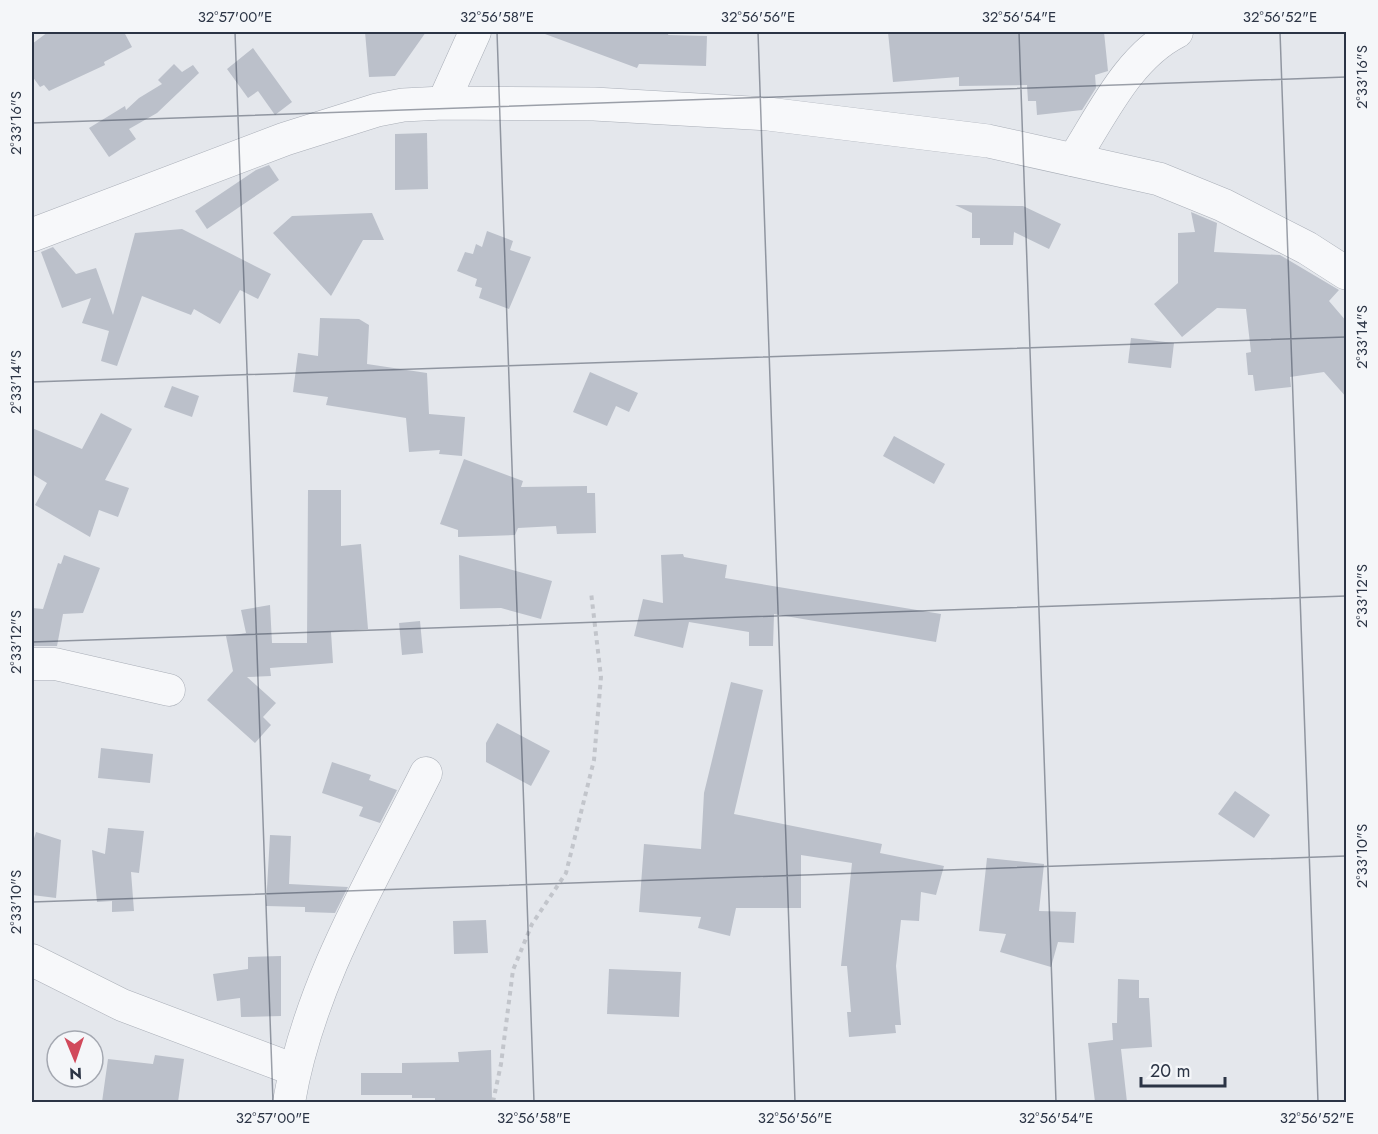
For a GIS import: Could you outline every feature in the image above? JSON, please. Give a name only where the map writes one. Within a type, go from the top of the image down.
[{"type":"street","points":[[443,103],[476,32]]},
{"type":"street","points":[[1073,160],[1128,74],[1146,54],[1177,32]]},
{"type":"street","points":[[32,235],[285,139],[377,110],[404,105],[443,103],[594,104],[768,114],[988,141],[1159,179],[1223,205],[1307,248],[1347,273]]},
{"type":"street","points":[[32,664],[55,664],[169,690]]},
{"type":"street","points":[[289,1102],[295,1070],[331,961],[426,773]]},
{"type":"street","points":[[32,960],[122,1005],[295,1070]]},
{"type":"path","points":[[493,1102],[501,1064],[513,970],[532,924],[566,873],[594,760],[601,677],[591,592]]},
{"type":"building","points":[[48,32],[124,32],[132,47],[104,62],[105,65],[49,91],[44,85],[40,87],[32,76],[32,44]]},
{"type":"building","points":[[365,32],[426,32],[395,76],[369,77]]},
{"type":"building","points":[[545,32],[669,32],[668,35],[707,36],[706,66],[639,64],[637,68],[545,34]]},
{"type":"building","points":[[888,32],[1104,32],[1108,71],[1095,75],[1096,88],[1082,110],[1037,115],[1036,101],[1028,101],[1027,85],[959,86],[959,77],[893,82]]},
{"type":"building","points":[[253,48],[292,102],[275,115],[258,91],[248,98],[227,69]]},
{"type":"building","points":[[174,64],[182,72],[193,65],[199,73],[157,113],[129,129],[136,139],[109,157],[89,128],[125,106],[126,110],[139,98],[162,84],[158,80]]},
{"type":"building","points":[[427,133],[428,189],[395,190],[395,134]]},
{"type":"building","points":[[269,165],[279,180],[207,229],[195,211],[256,170]]},
{"type":"building","points":[[955,205],[1023,206],[1061,224],[1049,249],[1014,232],[1013,245],[980,245],[980,238],[972,238],[972,213]]},
{"type":"building","points":[[1191,212],[1217,223],[1214,252],[1280,255],[1339,290],[1329,301],[1347,322],[1347,398],[1324,372],[1290,377],[1291,387],[1255,391],[1253,375],[1248,375],[1246,353],[1251,352],[1246,309],[1217,308],[1182,337],[1154,304],[1178,283],[1178,233],[1195,232]]},
{"type":"building","points":[[372,213],[384,240],[363,240],[331,296],[273,233],[292,216]]},
{"type":"building","points":[[182,229],[271,274],[258,299],[240,290],[220,324],[194,309],[191,315],[142,296],[117,366],[101,361],[109,331],[82,323],[91,298],[62,308],[41,252],[53,247],[76,274],[96,268],[113,315],[135,233]]},
{"type":"building","points":[[487,231],[513,241],[510,250],[531,257],[509,309],[479,298],[482,288],[475,286],[477,279],[457,271],[465,252],[473,254],[476,244],[482,247]]},
{"type":"building","points":[[320,318],[359,319],[369,325],[367,364],[427,373],[429,414],[465,417],[462,456],[439,454],[440,450],[409,452],[406,418],[326,405],[328,397],[293,392],[298,353],[318,356]]},
{"type":"building","points":[[1131,338],[1174,343],[1171,368],[1128,363]]},
{"type":"building","points":[[590,372],[638,393],[629,412],[616,406],[607,426],[573,412]]},
{"type":"building","points":[[172,386],[199,396],[192,417],[164,407]]},
{"type":"building","points":[[101,413],[132,429],[105,480],[129,488],[118,517],[99,510],[90,537],[35,505],[47,483],[32,474],[32,428],[82,449]]},
{"type":"building","points":[[894,436],[945,464],[934,484],[883,456]]},
{"type":"building","points":[[464,459],[523,481],[521,487],[587,486],[587,493],[595,493],[596,533],[557,534],[556,526],[518,528],[515,535],[458,537],[458,530],[440,524]]},
{"type":"building","points":[[308,490],[341,490],[341,546],[361,544],[368,629],[331,632],[333,663],[270,668],[271,676],[247,677],[276,703],[263,717],[271,725],[255,743],[207,700],[233,671],[226,636],[246,633],[241,610],[270,605],[272,643],[307,643]]},
{"type":"building","points":[[683,554],[684,557],[727,565],[725,578],[941,614],[936,642],[774,614],[773,646],[749,646],[749,632],[689,622],[683,648],[634,636],[643,599],[663,603],[661,555]]},
{"type":"building","points":[[64,555],[100,568],[83,613],[63,614],[57,646],[32,646],[32,608],[43,609],[58,563],[61,564]]},
{"type":"building","points":[[459,555],[552,581],[541,619],[501,608],[460,609]]},
{"type":"building","points":[[420,621],[423,653],[402,655],[399,623]]},
{"type":"building","points":[[731,682],[763,690],[734,814],[882,844],[880,853],[944,866],[936,895],[921,892],[919,921],[901,920],[896,966],[901,1025],[895,1025],[896,1033],[849,1037],[847,1012],[851,1012],[847,966],[841,966],[852,863],[801,855],[801,908],[736,908],[730,936],[698,928],[701,917],[639,912],[644,844],[701,849],[704,793]]},
{"type":"building","points":[[497,723],[550,751],[531,786],[486,762],[486,743]]},
{"type":"building","points":[[101,748],[153,754],[150,783],[98,778]]},
{"type":"building","points":[[332,762],[371,775],[369,780],[397,790],[380,823],[359,816],[363,807],[322,793]]},
{"type":"building","points":[[1235,791],[1270,815],[1254,838],[1218,814]]},
{"type":"building","points":[[108,828],[144,831],[139,873],[131,872],[134,911],[112,912],[112,901],[97,902],[92,850],[105,854]]},
{"type":"building","points":[[36,832],[61,840],[56,898],[32,895],[32,845]]},
{"type":"building","points":[[270,835],[291,836],[289,884],[348,887],[335,913],[305,912],[305,907],[266,906]]},
{"type":"building","points":[[987,858],[1044,864],[1039,911],[1076,912],[1074,943],[1058,942],[1051,967],[1000,952],[1006,934],[979,931]]},
{"type":"building","points":[[486,920],[488,953],[454,954],[453,921]]},
{"type":"building","points":[[281,956],[281,1016],[241,1017],[240,998],[217,1001],[213,974],[248,969],[248,957]]},
{"type":"building","points":[[609,969],[681,972],[679,1017],[607,1014]]},
{"type":"building","points":[[1118,979],[1139,980],[1139,998],[1149,998],[1152,1047],[1121,1049],[1127,1102],[1095,1102],[1088,1043],[1113,1040],[1112,1023],[1117,1023]]},
{"type":"building","points":[[491,1050],[492,1101],[435,1102],[435,1098],[412,1098],[412,1095],[361,1095],[361,1073],[402,1073],[402,1063],[459,1062],[458,1052]]},
{"type":"building","points":[[155,1055],[184,1059],[178,1102],[102,1102],[108,1059],[153,1064]]}]
